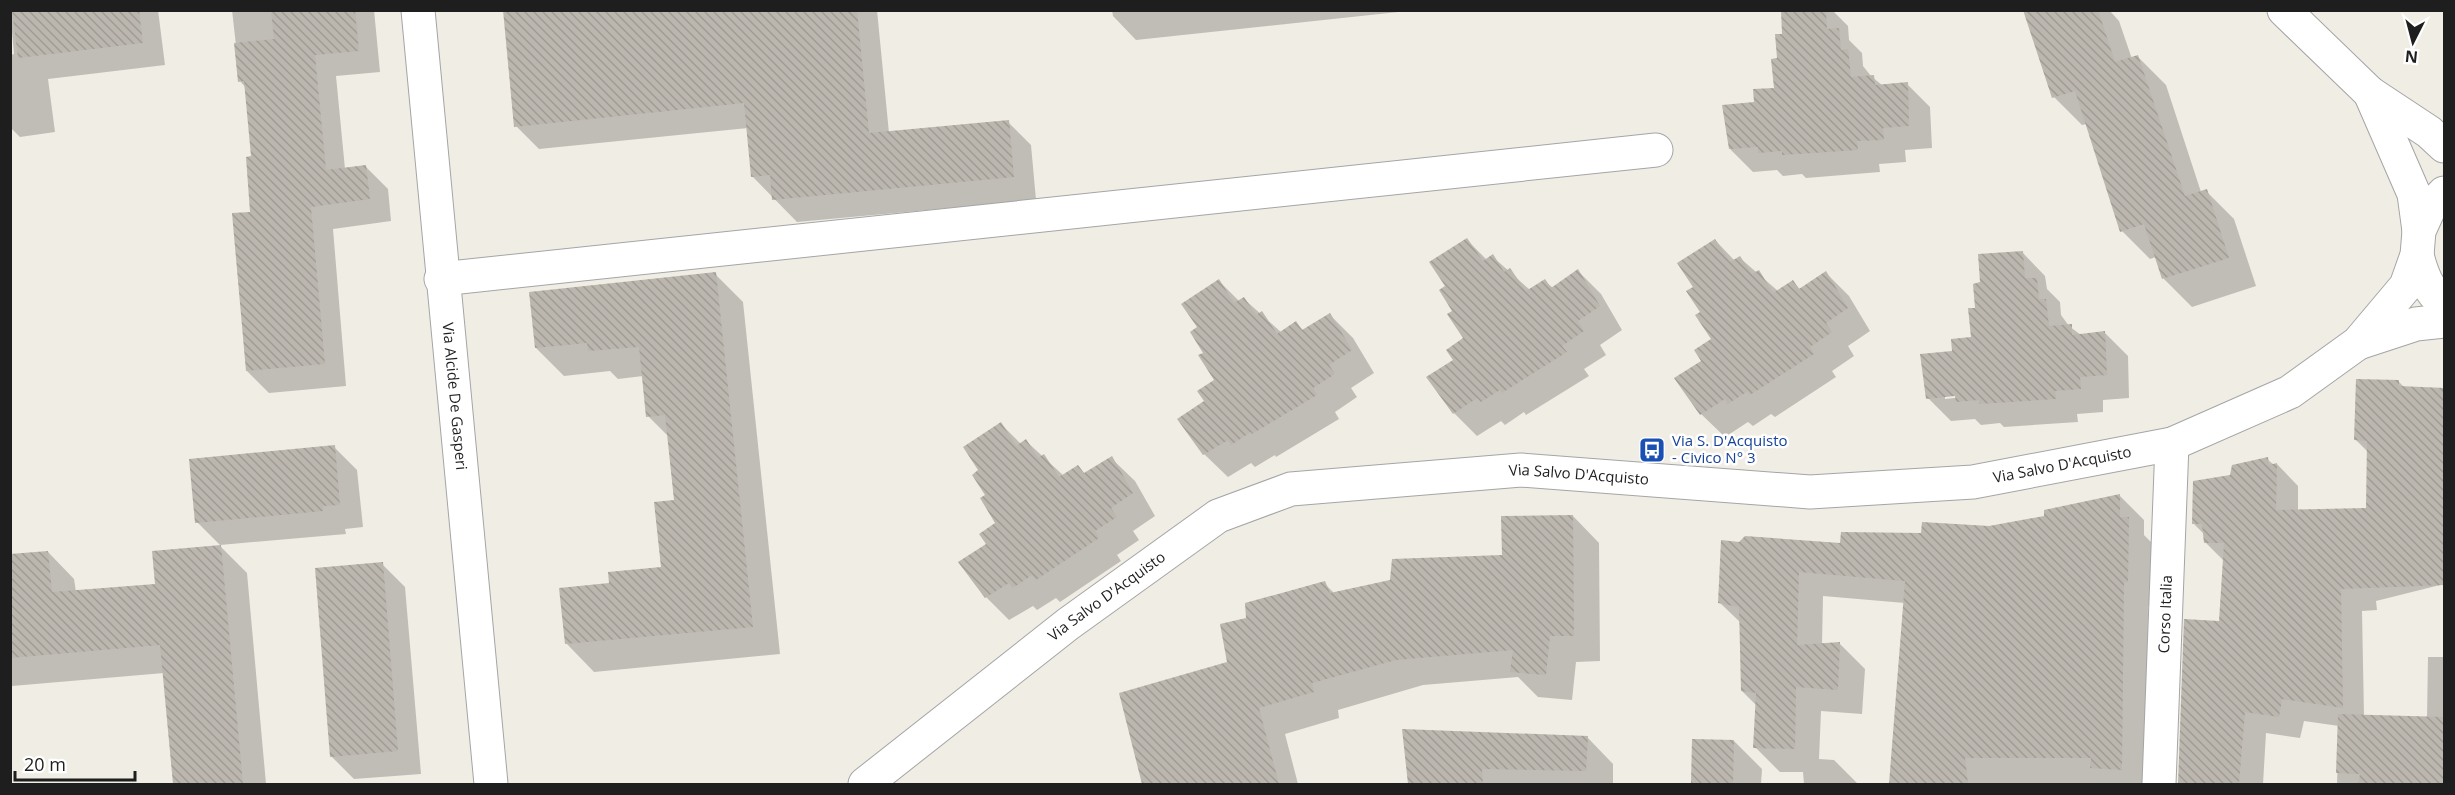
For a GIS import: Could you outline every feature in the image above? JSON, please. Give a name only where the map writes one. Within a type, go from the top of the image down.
[{"type":"street","name":"Via Alcide De Gasperi","points":[[418,10],[441,279],[491,784]]},
{"type":"street","points":[[2284,10],[2370,93],[2429,132],[2445,146]]},
{"type":"street","points":[[2370,93],[2414,194],[2422,277],[2435,296],[2445,303]]},
{"type":"street","points":[[441,279],[1656,150]]},
{"type":"street","points":[[2358,343],[2406,286],[2429,209],[2445,193]]},
{"type":"street","points":[[2358,343],[2415,324],[2445,321]]},
{"type":"street","name":"Via Salvo D'Acquisto","points":[[865,784],[1068,624],[1218,516],[1291,489],[1521,470],[1810,492],[1973,482],[2172,444],[2290,392],[2358,343]]},
{"type":"street","name":"Corso Italia","points":[[2159,784],[2172,444]]},
{"type":"building","points":[[12,10],[139,10],[143,43],[18,58]]},
{"type":"building","points":[[271,10],[355,10],[359,51],[315,55],[326,170],[366,165],[370,199],[311,207],[325,364],[246,371],[232,213],[250,212],[246,157],[251,156],[244,81],[238,82],[234,43],[274,39]]},
{"type":"building","points":[[503,10],[857,10],[869,133],[1009,120],[1014,177],[772,200],[770,175],[751,177],[744,103],[514,127]]},
{"type":"building","points":[[1781,10],[1826,10],[1827,29],[1839,28],[1841,50],[1848,49],[1851,77],[1874,75],[1875,85],[1908,82],[1909,126],[1883,128],[1884,140],[1857,141],[1858,150],[1782,155],[1782,151],[1758,153],[1758,147],[1729,149],[1722,105],[1754,102],[1753,89],[1774,88],[1771,59],[1777,58],[1775,34],[1782,34]]},
{"type":"building","points":[[2023,10],[2098,10],[2115,62],[2138,55],[2185,196],[2207,189],[2229,258],[2162,279],[2144,224],[2120,232],[2075,91],[2052,98]]},
{"type":"building","points":[[1467,238],[1483,261],[1493,254],[1504,272],[1510,268],[1526,291],[1545,279],[1551,288],[1578,269],[1600,306],[1578,321],[1584,331],[1562,346],[1567,352],[1502,393],[1500,390],[1481,402],[1477,398],[1453,414],[1426,377],[1453,360],[1446,350],[1463,338],[1447,314],[1452,311],[1439,290],[1445,286],[1429,262]]},
{"type":"building","points":[[1715,239],[1730,262],[1740,256],[1752,274],[1759,270],[1773,293],[1793,280],[1799,289],[1826,271],[1848,308],[1826,323],[1832,332],[1810,347],[1814,354],[1750,395],[1748,391],[1728,404],[1725,399],[1700,415],[1674,378],[1701,361],[1694,350],[1711,339],[1695,315],[1700,312],[1686,291],[1693,287],[1677,263]]},
{"type":"building","points":[[2023,251],[2025,278],[2037,278],[2039,299],[2046,299],[2049,326],[2072,324],[2072,335],[2105,331],[2107,375],[2080,377],[2081,389],[2055,391],[2056,399],[1979,404],[1979,400],[1956,402],[1955,396],[1926,399],[1920,354],[1952,351],[1951,339],[1971,337],[1968,308],[1975,308],[1973,284],[1980,282],[1978,254]]},
{"type":"building","points":[[716,272],[753,627],[565,644],[559,588],[609,583],[608,572],[661,567],[654,502],[674,500],[665,415],[646,417],[639,347],[588,351],[587,343],[535,348],[529,292]]},
{"type":"building","points":[[1219,279],[1234,303],[1244,297],[1256,315],[1262,311],[1277,334],[1296,321],[1302,330],[1330,313],[1352,350],[1329,365],[1335,374],[1313,388],[1317,395],[1252,434],[1251,432],[1231,445],[1228,440],[1203,455],[1177,419],[1204,401],[1197,391],[1214,380],[1198,355],[1203,353],[1190,332],[1197,327],[1181,304]]},
{"type":"building","points":[[2356,379],[2399,380],[2399,386],[2445,388],[2445,585],[2341,589],[2343,708],[2282,699],[2279,717],[2245,712],[2239,784],[2178,784],[2184,619],[2219,621],[2224,543],[2204,543],[2202,524],[2192,524],[2193,481],[2230,475],[2232,465],[2268,457],[2269,465],[2277,463],[2276,510],[2366,508],[2367,441],[2354,440]]},
{"type":"building","points":[[1001,422],[1016,446],[1026,439],[1038,458],[1044,454],[1059,477],[1078,465],[1084,473],[1112,456],[1133,493],[1111,508],[1117,517],[1095,531],[1099,538],[1036,580],[1032,575],[1013,588],[1009,583],[985,598],[958,562],[986,544],[979,534],[995,523],[980,498],[985,495],[972,475],[978,470],[963,447]]},
{"type":"building","points":[[335,445],[340,505],[323,506],[323,511],[195,523],[189,459]]},
{"type":"building","points":[[2120,494],[2120,517],[2129,517],[2128,582],[2124,582],[2122,770],[2090,768],[2091,758],[1965,758],[1968,784],[1889,784],[1905,581],[1799,572],[1797,645],[1840,642],[1838,690],[1796,687],[1795,749],[1753,748],[1756,693],[1741,691],[1739,607],[1718,603],[1721,540],[1739,542],[1745,536],[1840,543],[1841,532],[1921,533],[1922,522],[1989,526],[2044,516],[2044,510]]},
{"type":"building","points":[[1573,515],[1574,636],[1550,636],[1546,675],[1510,672],[1513,650],[1396,660],[1312,683],[1314,692],[1259,708],[1279,784],[1142,784],[1119,693],[1227,662],[1220,624],[1246,618],[1245,603],[1325,581],[1330,593],[1390,580],[1392,559],[1502,555],[1501,516]]},
{"type":"building","points":[[221,545],[243,784],[173,784],[160,645],[10,658],[10,554],[48,551],[52,592],[155,584],[152,551]]},
{"type":"building","points":[[383,562],[398,751],[330,757],[315,568]]},
{"type":"building","points":[[2338,714],[2445,717],[2445,784],[2358,784],[2360,774],[2336,773]]},
{"type":"building","points":[[1402,729],[1588,736],[1586,771],[1482,769],[1483,784],[1408,784]]},
{"type":"building","points":[[1692,739],[1734,740],[1733,784],[1691,784]]},
{"type":"place","name":"Via S. D'Acquisto - Civico N° 3","points":[[1652,450]]}]
